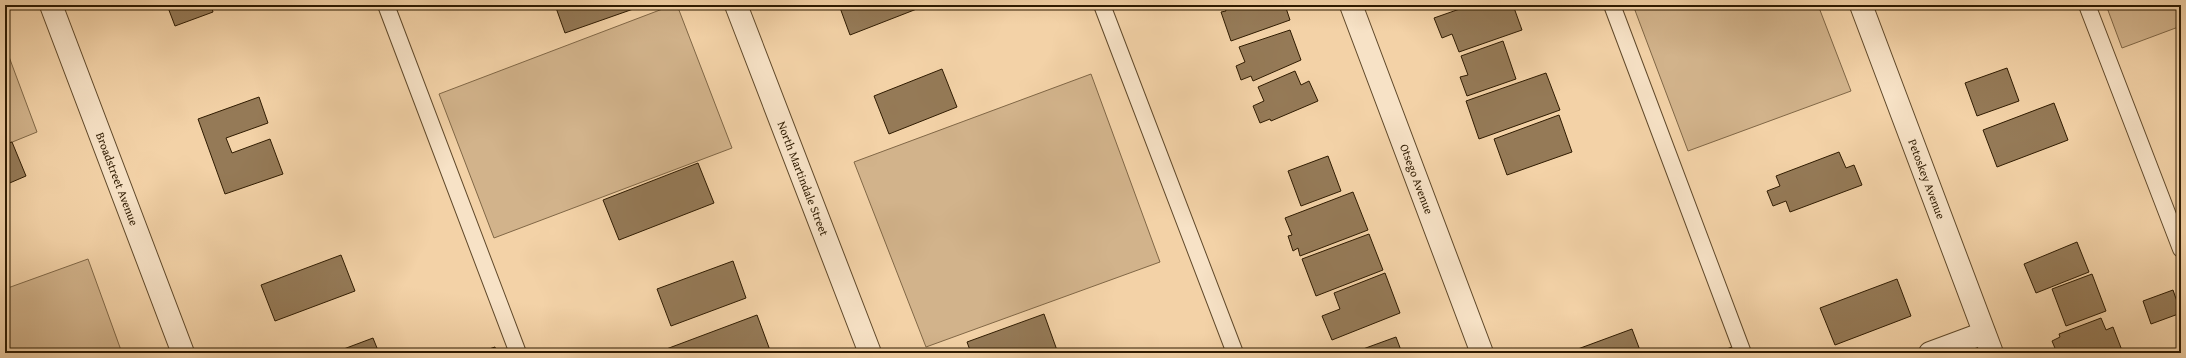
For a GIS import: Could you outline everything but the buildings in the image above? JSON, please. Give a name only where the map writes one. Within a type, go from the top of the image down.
[{"type":"street","name":"Broadstreet Avenue","points":[[51,5],[183,353]]},
{"type":"street","name":"North Martindale Street","points":[[736,5],[870,353]]},
{"type":"street","name":"Otsego Avenue","points":[[1350,5],[1482,353]]},
{"type":"street","name":"Petoskey Avenue","points":[[1861,5],[1992,353]]},
{"type":"street","points":[[1930,353],[1984,333]]},
{"type":"lane","points":[[386,5],[518,353]]},
{"type":"lane","points":[[1102,5],[1235,353]]},
{"type":"lane","points":[[1612,5],[1744,353]]},
{"type":"lane","points":[[2087,5],[2181,249]]},
{"type":"shaded area","points":[[673,5],[677,5],[732,148],[494,238],[439,94]]},
{"type":"shaded area","points":[[1633,5],[1818,5],[1851,91],[1688,151]]},
{"type":"shaded area","points":[[2106,5],[2181,5],[2181,26],[2122,48]]},
{"type":"shaded area","points":[[5,46],[37,132],[5,145]]},
{"type":"shaded area","points":[[1091,74],[1160,262],[926,347],[854,162]]},
{"type":"shaded area","points":[[88,259],[122,353],[5,353],[5,289]]}]
